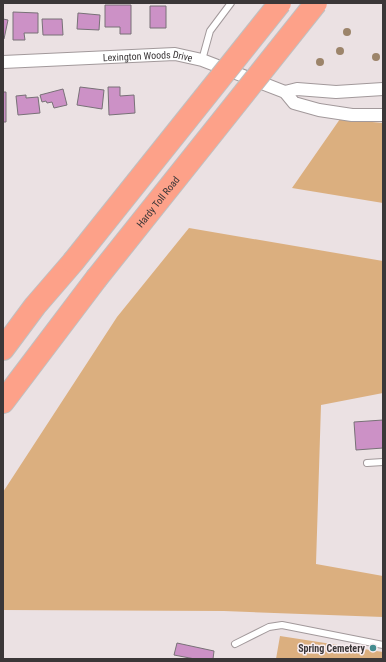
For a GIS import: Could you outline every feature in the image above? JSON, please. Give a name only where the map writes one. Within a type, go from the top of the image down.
[{"type":"highway","points":[[3,350],[35,306],[73,262],[280,3]]},
{"type":"highway","name":"Hardy Toll Road","points":[[3,402],[96,280],[316,3]]},
{"type":"street","name":"Lexington Woods Drive","points":[[3,62],[175,54],[202,60],[285,92],[294,103],[319,110],[352,115],[383,115]]},
{"type":"street","name":"Lexington Woods Drive","points":[[285,92],[297,89],[336,92],[383,89]]},
{"type":"lane","points":[[202,60],[210,31],[231,3]]},
{"type":"lane","points":[[367,463],[383,462]]},
{"type":"lane","points":[[235,644],[269,627],[282,625],[383,645]]},
{"type":"shaded area","points":[[340,119],[383,123],[383,203],[292,188]]},
{"type":"shaded area","points":[[189,228],[383,261],[383,393],[321,405],[316,564],[383,576],[383,617],[224,611],[3,610],[3,492],[117,317]]},
{"type":"shaded area","points":[[280,636],[383,652],[383,659],[276,659]]},
{"type":"building","points":[[105,5],[131,5],[131,34],[120,34],[120,27],[105,27]]},
{"type":"building","points":[[150,6],[166,6],[166,28],[150,28]]},
{"type":"building","points":[[13,12],[38,13],[38,33],[24,33],[25,40],[13,40]]},
{"type":"building","points":[[78,13],[100,15],[99,30],[77,29]]},
{"type":"building","points":[[3,19],[8,20],[4,39],[3,39]]},
{"type":"building","points":[[42,19],[62,19],[63,35],[43,35]]},
{"type":"building","points":[[80,87],[104,90],[102,109],[77,105]]},
{"type":"building","points":[[108,87],[120,87],[120,96],[134,95],[135,113],[109,115]]},
{"type":"building","points":[[63,89],[67,105],[54,108],[52,102],[42,102],[40,95]]},
{"type":"building","points":[[3,92],[6,92],[6,122],[3,122]]},
{"type":"building","points":[[26,95],[26,98],[38,97],[40,113],[18,115],[16,96]]},
{"type":"building","points":[[383,420],[383,448],[356,450],[354,422]]},
{"type":"building","points":[[177,643],[214,651],[213,659],[195,659],[174,655]]},
{"type":"place","name":"Spring Cemetery","points":[[373,648]]}]
